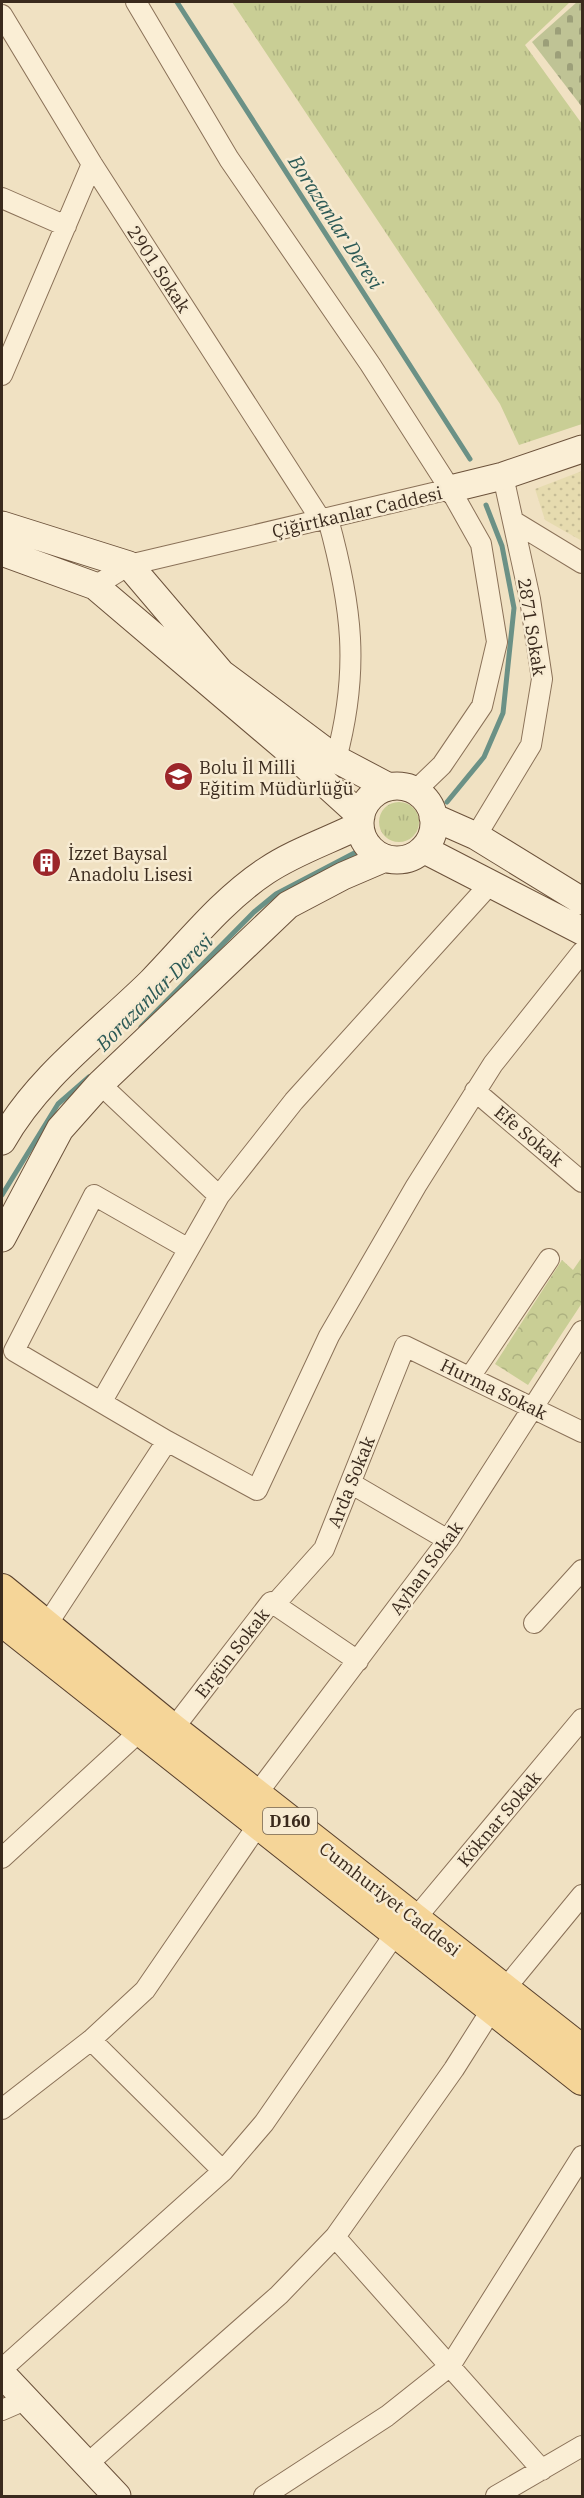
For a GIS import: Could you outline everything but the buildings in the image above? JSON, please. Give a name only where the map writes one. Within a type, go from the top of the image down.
[{"type":"main road","name":"Çiğirtkanlar Caddesi","points":[[450,489],[502,476],[582,449]]},
{"type":"main road","points":[[2,525],[129,565],[221,673],[336,759],[389,786],[407,787],[415,791],[430,807],[433,817],[433,829],[423,849],[406,859],[386,858],[343,876],[288,905],[100,1084],[60,1129],[2,1238]]},
{"type":"main road","points":[[2,552],[95,586],[295,756],[360,820],[368,846],[386,858]]},
{"type":"main road","points":[[2,1141],[10,1126],[53,1075],[236,895],[267,870],[360,820],[370,797],[389,786]]},
{"type":"main road","points":[[433,817],[476,836],[582,901]]},
{"type":"main road","points":[[423,849],[582,931]]},
{"type":"main road","name":"Cumhuriyet Caddesi","points":[[2,1589],[256,1795],[406,1925],[498,1999],[582,2080]]},
{"type":"main road","name":"Cumhuriyet Caddesi","points":[[2,1621],[258,1825],[406,1925]]},
{"type":"main road","name":"Cumhuriyet Caddesi","points":[[498,1999],[582,2050]]},
{"type":"main road","points":[[2,2374],[14,2405],[117,2496]]},
{"type":"street","points":[[135,2],[229,159],[370,364],[450,489],[482,544],[497,642],[482,706],[442,765],[415,791]]},
{"type":"street","name":"2901 Sokak","points":[[2,15],[92,164],[324,520],[347,599],[352,646],[346,722],[336,759]]},
{"type":"street","points":[[3,369],[92,164]]},
{"type":"street","points":[[2,198],[66,226]]},
{"type":"street","name":"2871 Sokak","points":[[476,836],[531,746],[542,680],[530,599],[502,476]]},
{"type":"street","name":"Çiğirtkanlar Caddesi","points":[[95,586],[129,565],[450,489]]},
{"type":"street","points":[[513,521],[582,563]]},
{"type":"street","points":[[102,1401],[187,1248],[219,1196],[294,1101],[491,883]]},
{"type":"street","points":[[187,1248],[94,1195],[14,1351],[102,1401],[167,1442],[257,1490],[328,1336],[416,1186],[475,1091],[582,952]]},
{"type":"street","points":[[100,1084],[219,1196]]},
{"type":"street","name":"Efe Sokak","points":[[475,1091],[582,1182]]},
{"type":"street","points":[[470,1377],[549,1259]]},
{"type":"street","name":"Ayhan Sokak","points":[[256,1795],[448,1540],[582,1331]]},
{"type":"street","name":"Hurma Sokak","points":[[405,1346],[582,1432]]},
{"type":"street","name":"Arda Sokak","points":[[274,1605],[324,1550],[405,1346]]},
{"type":"street","points":[[46,1626],[167,1442]]},
{"type":"street","points":[[352,1484],[448,1540]]},
{"type":"street","points":[[534,1623],[582,1570]]},
{"type":"street","name":"Ergün Sokak","points":[[173,1729],[271,1602],[358,1661]]},
{"type":"street","name":"Köknar Sokak","points":[[2,2369],[223,2171],[264,2123],[406,1925],[582,1719]]},
{"type":"street","points":[[2,1858],[139,1732]]},
{"type":"street","points":[[2,2109],[91,2040],[145,1990],[258,1825]]},
{"type":"street","points":[[85,2466],[279,2295],[335,2237],[454,2070],[498,1999],[582,1895]]},
{"type":"street","points":[[91,2040],[223,2171]]},
{"type":"street","points":[[264,2496],[387,2416],[450,2366],[582,2156]]},
{"type":"street","points":[[335,2237],[542,2470]]},
{"type":"street","points":[[495,2496],[582,2446]]},
{"type":"shaded area","points":[[582,471],[582,541],[545,520],[535,489]]},
{"type":"green space","points":[[232,2],[570,2],[525,45],[582,124],[582,424],[519,445],[500,404]]},
{"type":"green space","points":[[577,2],[582,2],[582,107],[532,42]]},
{"type":"green space","points":[[399,802],[413,808],[419,822],[413,836],[399,842],[385,836],[379,822],[385,808]]},
{"type":"green space","points":[[582,1257],[582,1303],[528,1385],[495,1364],[562,1260],[573,1270]]},
{"type":"waterway","name":"Borazanlar Deresi","points":[[177,2],[470,459]]},
{"type":"waterway","name":"Borazanlar Deresi","points":[[447,802],[484,757],[503,713],[514,608],[502,546],[486,505]]},
{"type":"waterway","name":"Borazanlar Deresi","points":[[141,1027],[254,912],[276,894],[364,848]]},
{"type":"waterway","name":"Borazanlar Deresi","points":[[2,1195],[58,1104],[89,1077]]},
{"type":"place","name":"Bolu İl Milli Eğitim Müdürlüğü","points":[[178,777]]},
{"type":"place","name":"İzzet Baysal Anadolu Lisesi","points":[[47,863]]}]
